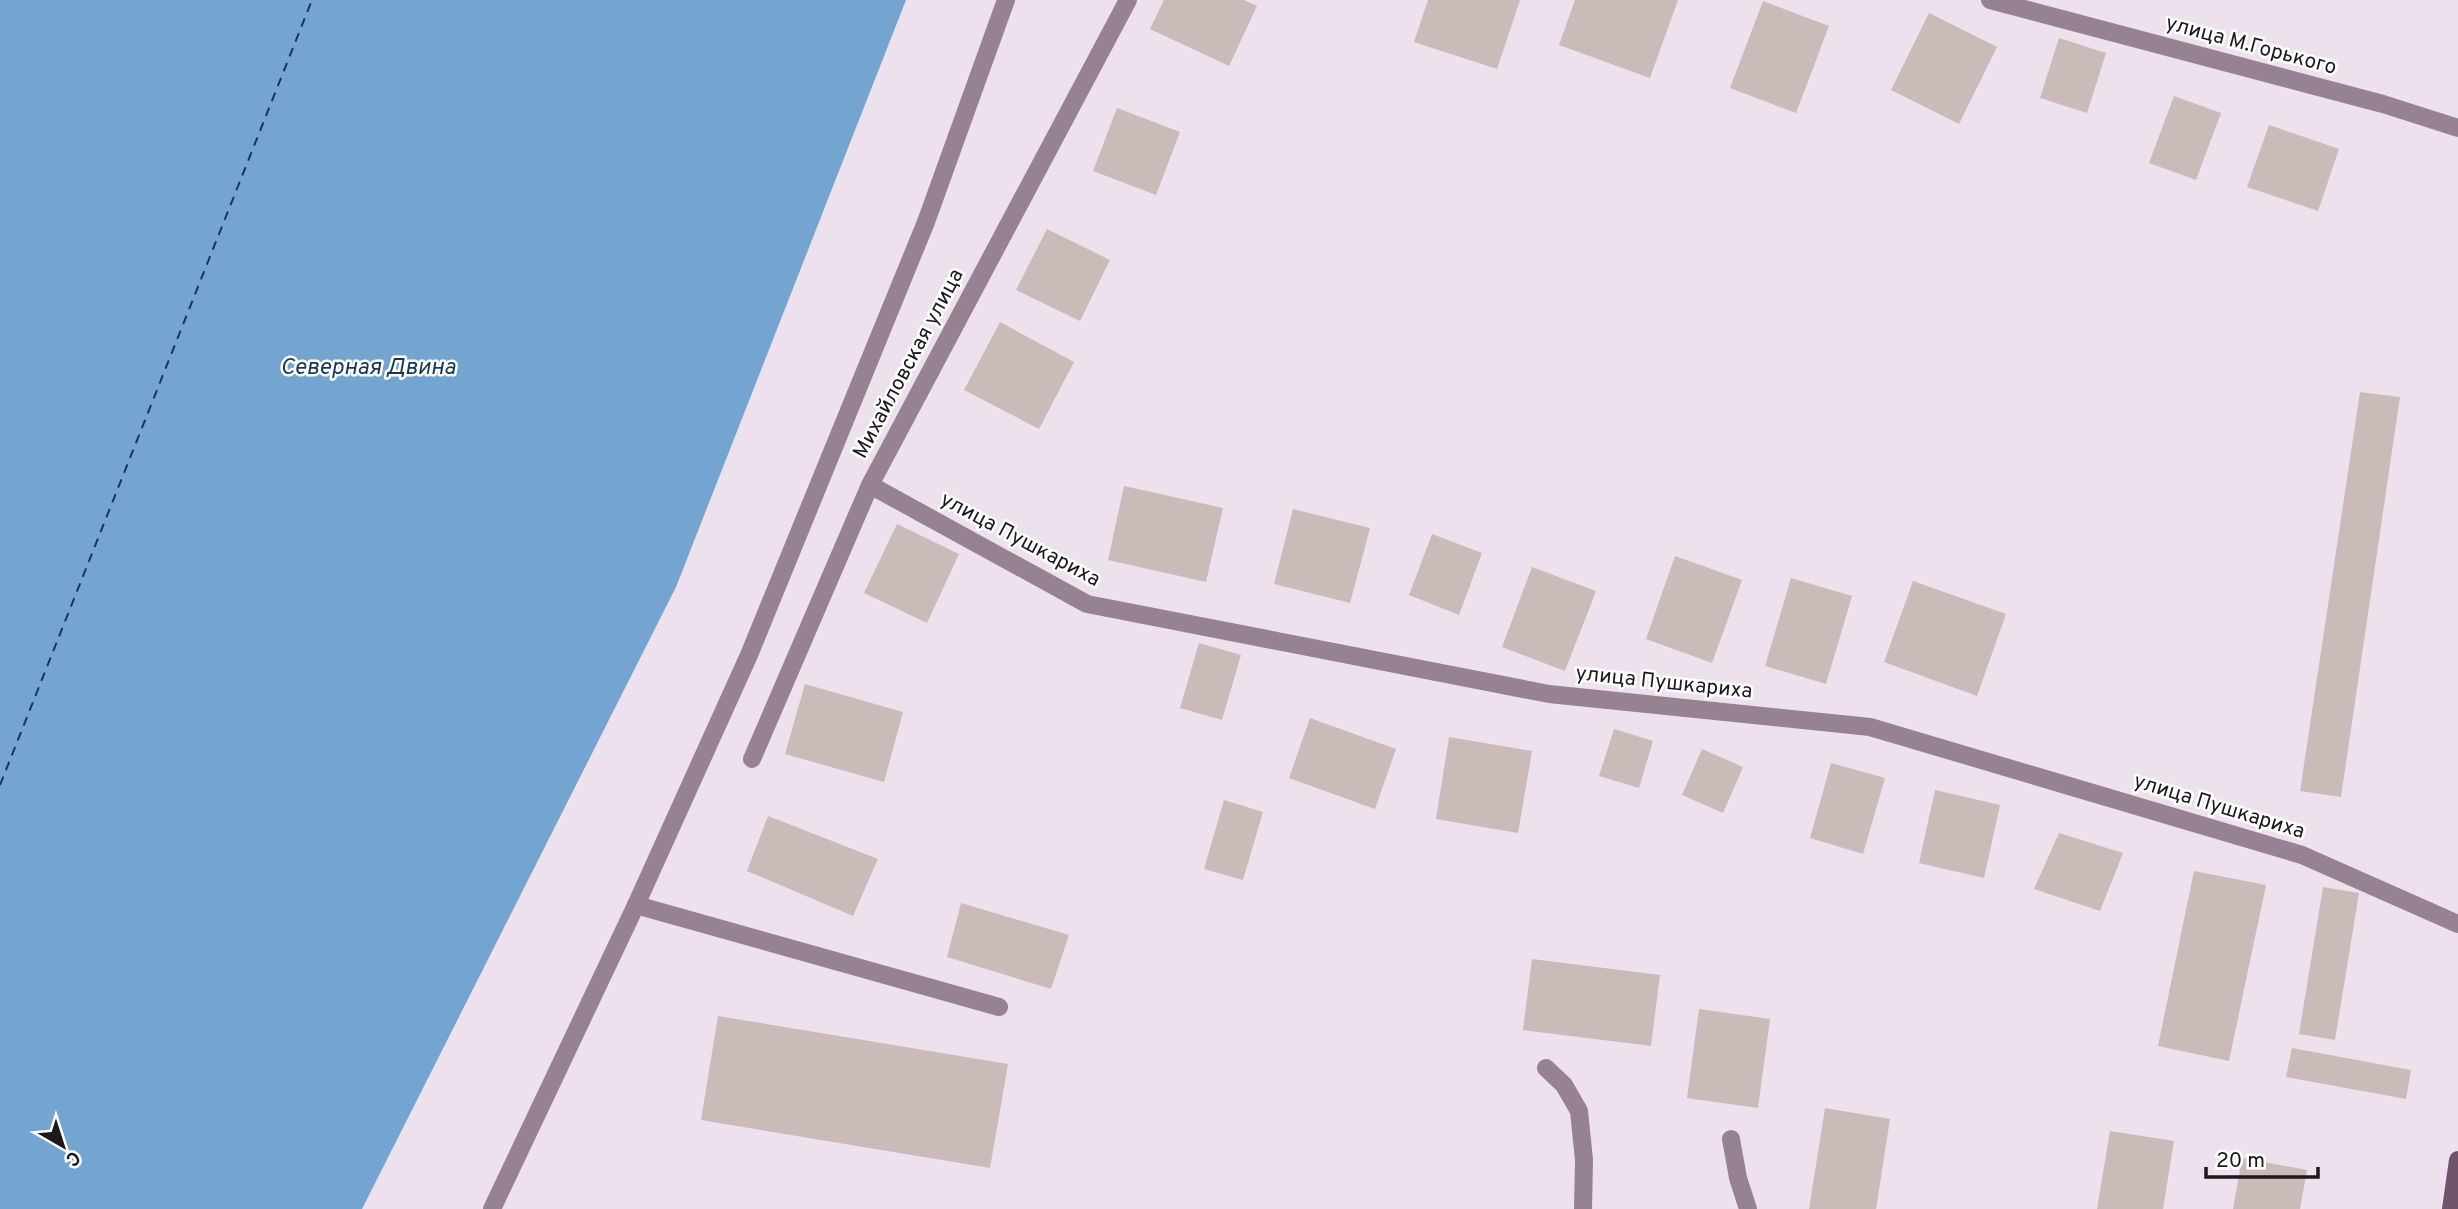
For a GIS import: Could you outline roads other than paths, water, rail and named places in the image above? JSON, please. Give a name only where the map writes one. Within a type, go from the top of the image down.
[{"type":"main road","points":[[2451,1209],[2458,1160]]},
{"type":"street","points":[[492,1209],[636,905],[749,655],[926,222],[1006,0]]},
{"type":"street","name":"Михайловская улица","points":[[752,759],[870,485],[1128,0]]},
{"type":"street","name":"улица М.Горького","points":[[1990,0],[2383,104],[2458,128]]},
{"type":"street","name":"улица Пушкариха","points":[[870,485],[1087,604],[1549,694],[1870,727],[2302,855],[2458,924]]},
{"type":"street","points":[[636,905],[999,1007]]},
{"type":"street","points":[[1546,1068],[1564,1085],[1579,1111],[1584,1160],[1583,1209]]},
{"type":"street","points":[[1731,1139],[1738,1178],[1748,1209]]},
{"type":"water","name":"Северная Двина","points":[[0,0],[906,0],[676,587],[362,1209],[0,1209]]}]
